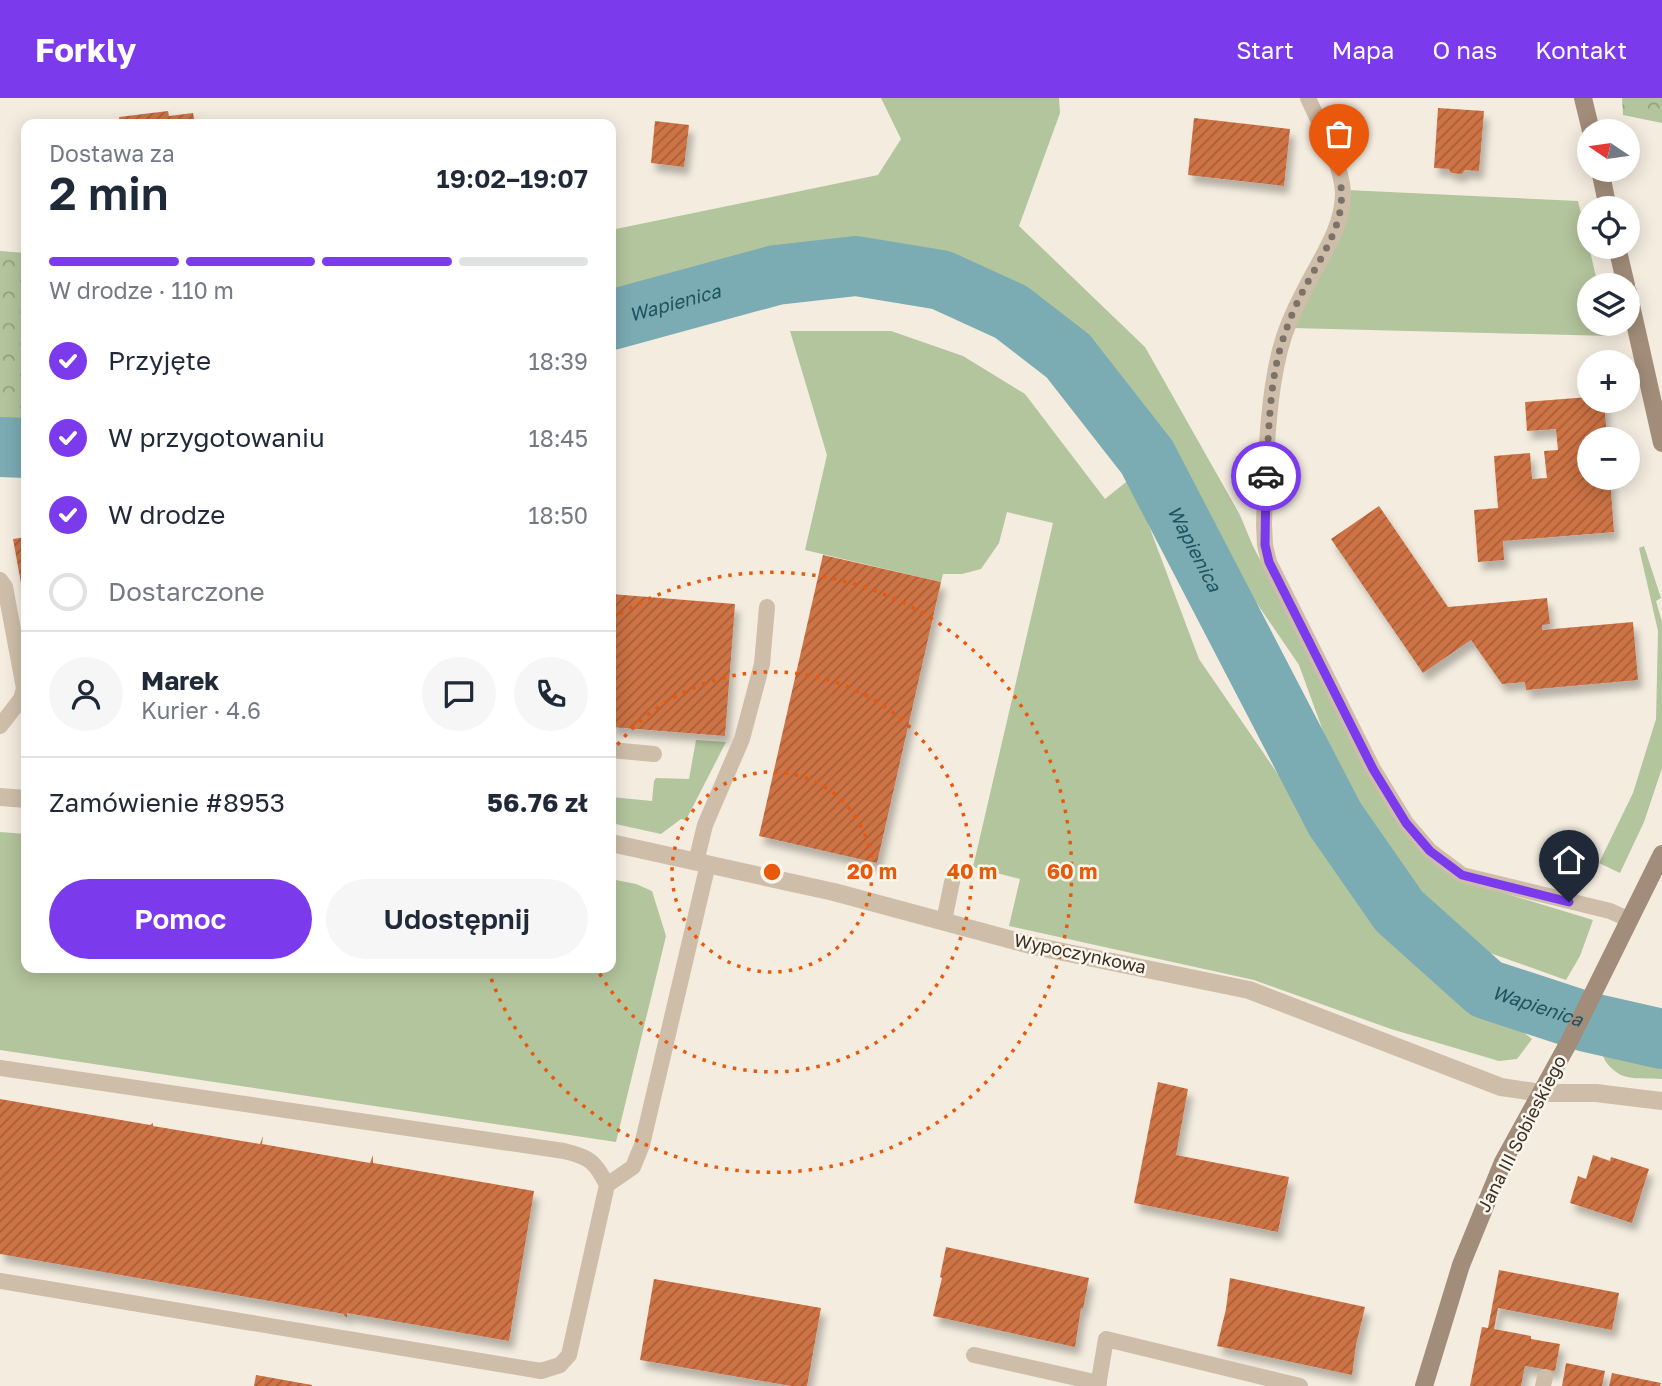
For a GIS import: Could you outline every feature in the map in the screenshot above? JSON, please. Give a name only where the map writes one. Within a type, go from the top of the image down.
[{"type":"street","points":[[1583,98],[1588,119]]},
{"type":"street","points":[[1639,336],[1660,422],[1662,443]]},
{"type":"street","points":[[0,797],[21,799]]},
{"type":"street","name":"Wypoczynkowa","points":[[616,844],[834,892],[1034,946],[1249,990],[1482,1082],[1513,1090],[1596,1093],[1662,1101]]},
{"type":"street","name":"Jana III Sobieskiego","points":[[1424,1386],[1448,1304],[1503,1162],[1569,1042],[1662,854]]},
{"type":"lane","points":[[1308,98],[1335,161],[1343,191],[1340,215],[1331,239],[1290,318],[1280,349],[1273,385],[1264,525],[1269,562],[1373,769],[1406,823],[1430,851],[1462,875],[1610,911],[1630,920]]},
{"type":"lane","points":[[0,580],[5,587],[21,672]]},
{"type":"lane","points":[[607,1185],[633,1167],[642,1144],[702,863],[705,825],[742,740],[762,664],[767,607]]},
{"type":"lane","points":[[0,726],[21,699]]},
{"type":"lane","points":[[616,750],[654,754]]},
{"type":"lane","points":[[944,921],[952,882]]},
{"type":"lane","points":[[0,1068],[564,1151],[585,1156],[597,1167],[607,1185],[569,1354],[560,1365],[541,1371],[0,1281]]},
{"type":"lane","points":[[974,1355],[1099,1385],[1106,1339],[1300,1386]]},
{"type":"green space","points":[[881,98],[1059,98],[1060,113],[1019,226],[1145,347],[1240,515],[1252,544],[1367,770],[1458,879],[1593,920],[1580,956],[1566,980],[1490,953],[1408,901],[1335,764],[1299,665],[1224,555],[1160,447],[1036,300],[987,272],[861,242],[774,246],[616,289],[616,229],[878,175],[901,139]]},
{"type":"green space","points":[[1622,98],[1662,98],[1662,123],[1623,115]]},
{"type":"green space","points":[[1347,190],[1577,201],[1577,259],[1592,259],[1595,273],[1577,273],[1577,335],[1292,328]]},
{"type":"green space","points":[[0,251],[21,253],[21,435],[0,435]]},
{"type":"green space","points":[[790,331],[891,331],[963,356],[1025,394],[1105,499],[1131,478],[1199,659],[1330,850],[1400,933],[1532,1039],[1517,1059],[1499,1061],[1391,1029],[1254,980],[1009,926],[1020,879],[973,867],[1053,523],[1007,512],[999,543],[981,569],[962,574],[943,574],[941,582],[805,550],[827,455]]},
{"type":"green space","points":[[1644,546],[1661,598],[1656,601],[1662,622],[1662,768],[1644,822],[1620,873],[1599,863],[1633,793],[1656,719],[1658,631],[1639,548]]},
{"type":"green space","points":[[696,740],[726,742],[686,820],[681,819],[661,834],[616,824],[616,797],[652,801],[656,778],[689,779]]},
{"type":"green space","points":[[0,832],[21,834],[21,973],[616,973],[616,880],[652,891],[666,936],[616,1142],[0,1050]]},
{"type":"green space","points":[[1604,1042],[1662,1060],[1662,1079],[1630,1078],[1616,1072],[1603,1056]]},
{"type":"building","points":[[1438,108],[1484,111],[1479,171],[1465,170],[1462,174],[1451,173],[1449,169],[1434,168]]},
{"type":"building","points":[[168,111],[169,116],[193,113],[194,119],[119,119]]},
{"type":"building","points":[[1194,118],[1290,129],[1284,186],[1188,175]]},
{"type":"building","points":[[655,121],[689,125],[684,167],[651,163]]},
{"type":"building","points":[[1577,398],[1577,413],[1605,413],[1606,427],[1577,427],[1577,490],[1611,490],[1614,532],[1503,541],[1504,560],[1478,562],[1474,510],[1498,508],[1494,456],[1530,453],[1532,479],[1547,478],[1544,451],[1558,450],[1556,429],[1527,431],[1525,402]]},
{"type":"building","points":[[1379,506],[1448,607],[1547,598],[1550,624],[1542,625],[1542,630],[1633,622],[1638,680],[1526,690],[1525,682],[1502,684],[1471,640],[1423,673],[1331,539]]},
{"type":"building","points":[[21,538],[21,583],[13,539]]},
{"type":"building","points":[[823,555],[941,582],[877,863],[759,836]]},
{"type":"building","points":[[616,594],[735,604],[725,736],[616,727]]},
{"type":"building","points":[[1158,1082],[1188,1089],[1176,1155],[1289,1177],[1278,1232],[1134,1203]]},
{"type":"building","points":[[0,1099],[150,1125],[153,1123],[153,1126],[260,1144],[263,1136],[262,1144],[370,1163],[373,1155],[373,1163],[534,1191],[509,1341],[347,1313],[347,1317],[344,1314],[0,1254]]},
{"type":"building","points":[[1593,1155],[1610,1161],[1611,1157],[1649,1169],[1632,1223],[1570,1203],[1578,1176],[1586,1179]]},
{"type":"building","points":[[946,1247],[1089,1278],[1075,1347],[933,1316]]},
{"type":"building","points":[[1499,1270],[1619,1293],[1612,1330],[1498,1308],[1494,1329],[1560,1344],[1555,1371],[1525,1366],[1521,1386],[1470,1386],[1482,1327],[1488,1328]]},
{"type":"building","points":[[1230,1278],[1365,1307],[1352,1375],[1217,1346]]},
{"type":"building","points":[[654,1279],[821,1308],[807,1386],[791,1386],[640,1360]]},
{"type":"building","points":[[1566,1363],[1605,1371],[1602,1386],[1562,1386]]},
{"type":"building","points":[[1612,1373],[1661,1383],[1660,1386],[1609,1386]]},
{"type":"building","points":[[256,1375],[312,1385],[312,1386],[254,1386]]},
{"type":"waterway","name":"Wapienica","points":[[616,319],[776,275],[856,266],[941,280],[1011,312],[1068,356],[1147,457],[1335,819],[1399,911],[1486,989],[1587,1022],[1662,1039]]},
{"type":"waterway","name":"Wapienica","points":[[0,447],[21,448]]},
{"type":"way so far","points":[[1266,476],[1273,385],[1280,349],[1290,318],[1331,239],[1340,215],[1343,191],[1339,176]]},
{"type":"route","points":[[1266,476],[1264,525],[1269,562],[1373,769],[1406,823],[1430,851],[1462,875],[1569,902]]}]
